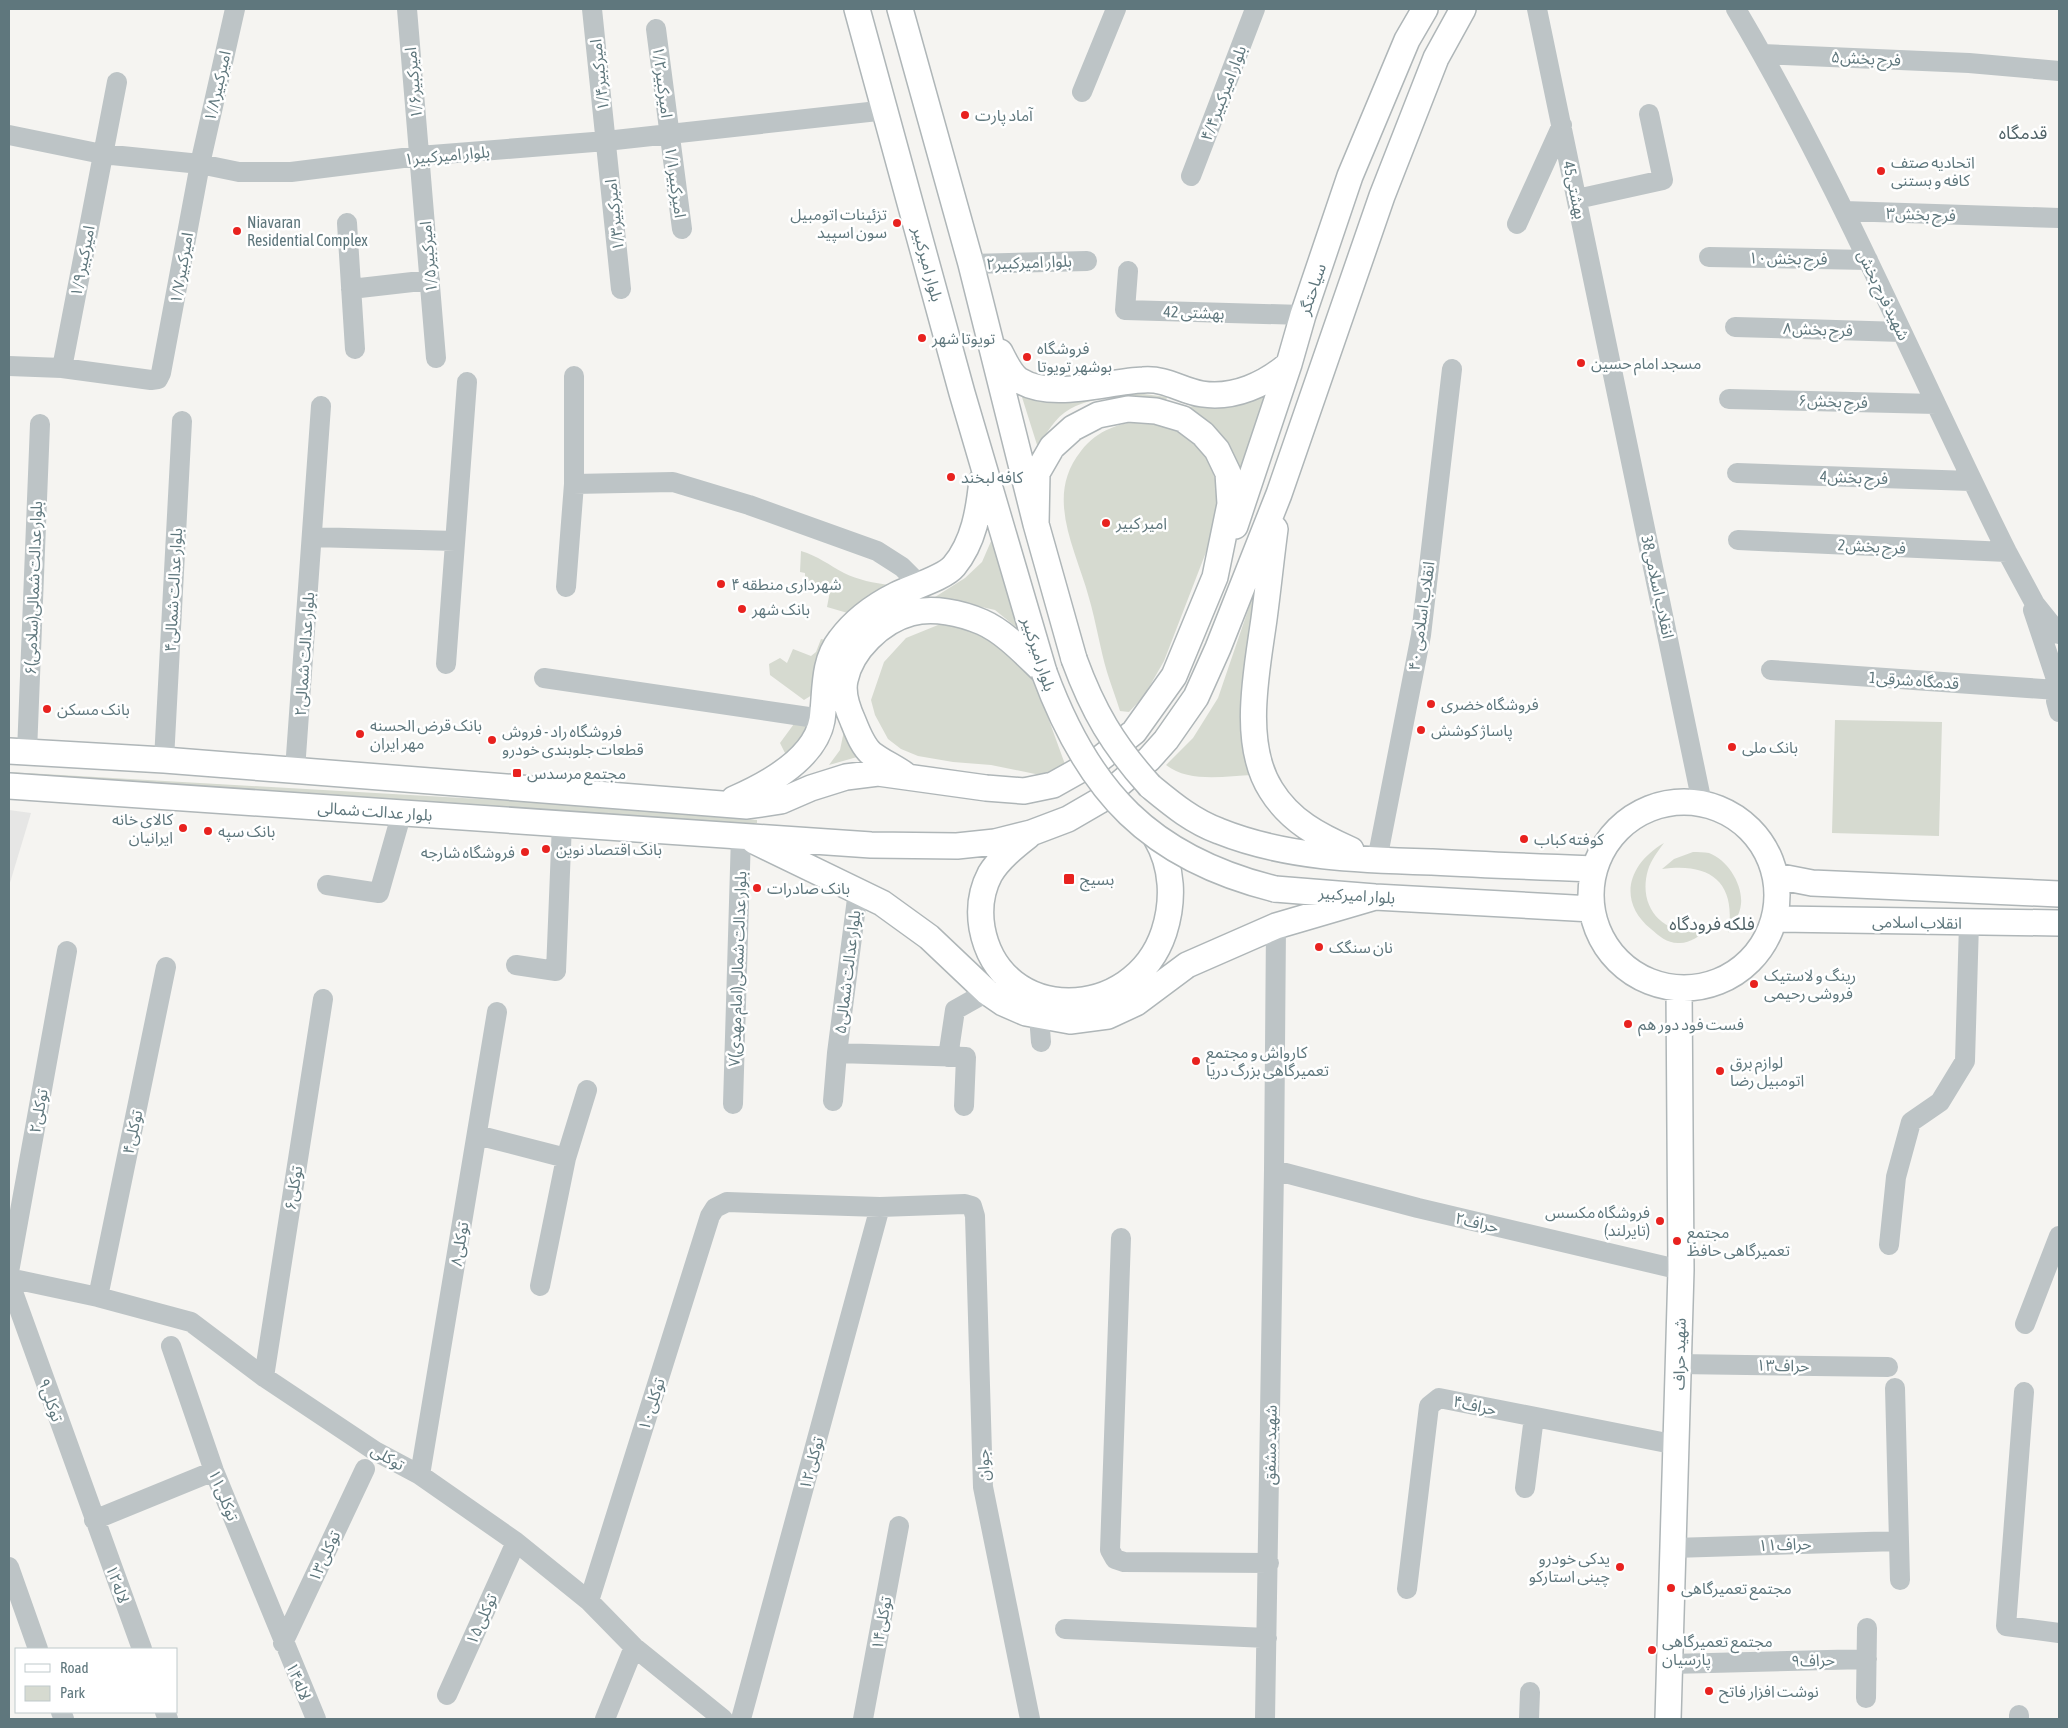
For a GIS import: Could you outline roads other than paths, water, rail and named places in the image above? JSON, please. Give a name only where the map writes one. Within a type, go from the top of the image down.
[{"type":"main road","name":"بلوار امیرکبیر","points":[[858,9],[984,468],[1044,672],[1059,711],[1093,770],[1118,803],[1156,838],[1180,854],[1243,881],[1275,889],[1375,897],[1592,909]]},
{"type":"main road","name":"بلوار امیرکبیر","points":[[900,9],[987,324],[1036,524],[1074,659],[1089,699],[1130,764],[1150,786],[1182,813],[1219,831],[1256,843],[1292,850],[1377,860]]},
{"type":"main road","name":"سیاحتگر","points":[[1215,577],[1242,510],[1290,364],[1302,315],[1350,176],[1407,40],[1425,9]]},
{"type":"main road","points":[[1156,838],[1168,866],[1172,893],[1169,916],[1153,956],[1137,975],[1120,988],[1074,1003],[1047,1000],[1020,987],[999,968],[985,946],[980,913],[984,886],[992,872],[1008,852],[1031,833],[1068,819],[1099,801],[1149,760],[1166,740],[1196,697],[1279,494],[1382,196],[1436,58],[1463,9]]},
{"type":"main road","points":[[987,324],[1004,360],[1018,380],[1052,388],[1094,388],[1143,380],[1163,380],[1202,394],[1227,393],[1256,386],[1273,378],[1290,364]]},
{"type":"main road","points":[[1036,524],[1037,473],[1052,447],[1072,428],[1098,414],[1128,409],[1156,411],[1183,419],[1203,434],[1217,450],[1228,473],[1230,504],[1215,577]]},
{"type":"main road","points":[[718,805],[765,785],[796,762],[813,741],[822,719],[827,670],[839,641],[861,618],[895,595],[953,567],[966,548],[978,515],[984,468]]},
{"type":"main road","points":[[1279,494],[1255,684],[1254,732],[1260,761],[1270,789],[1293,817],[1318,836],[1377,860],[1594,869]]},
{"type":"main road","name":"بلوار عدالت شمالی","points":[[18,752],[164,760],[718,805],[747,806],[781,801],[811,788],[846,777],[878,772],[952,784],[1024,791],[1053,785],[1101,758],[1134,732],[1174,676],[1215,577]]},
{"type":"main road","points":[[908,776],[870,753],[856,729],[848,708],[844,682],[852,658],[885,624],[911,612],[936,611],[962,615],[984,623],[1002,635],[1044,672]]},
{"type":"main road","name":"بلوار عدالت شمالی","points":[[9,786],[871,844],[949,846],[995,842],[1031,833]]},
{"type":"main road","points":[[1675,802],[1702,803],[1728,812],[1750,828],[1766,850],[1776,876],[1777,890],[1774,919],[1761,948],[1739,970],[1711,984],[1679,988],[1654,983],[1632,972],[1613,955],[1599,933],[1592,909],[1591,889],[1594,869],[1606,843],[1624,823],[1648,808],[1675,802]]},
{"type":"main road","points":[[741,835],[882,903],[929,937],[987,992],[1003,1003],[1039,1016],[1070,1021],[1108,1016],[1136,1002],[1187,965],[1276,926],[1375,897]]},
{"type":"main road","name":"انقلاب اسلامی","points":[[1776,876],[1812,883],[2059,894]]},
{"type":"main road","name":"انقلاب اسلامی","points":[[1774,919],[2059,923]]},
{"type":"main road","name":"شهید حراف","points":[[1668,1719],[1681,1270],[1679,988]]},
{"type":"street","name":"امیرکبیر۱/۸","points":[[200,164],[235,9]]},
{"type":"street","name":"امیرکبیر۱/۶","points":[[407,9],[419,156]]},
{"type":"street","name":"امیرکبیر۱/۴","points":[[592,9],[606,141]]},
{"type":"street","points":[[1082,92],[1116,9]]},
{"type":"street","name":"بلوار امیرکبیر۴/۴","points":[[1191,176],[1255,9]]},
{"type":"street","name":"بهشتی45","points":[[1537,9],[1613,372]]},
{"type":"street","name":"شهید فرح بخش","points":[[1736,9],[1762,54],[1844,211],[1972,481],[2024,585],[2040,611],[2059,634]]},
{"type":"street","name":"امیرکبیر۱/۲","points":[[656,30],[670,134]]},
{"type":"street","name":"فرح بخش۵","points":[[1762,54],[1969,63],[2059,70]]},
{"type":"street","name":"امیرکبیر۱/۹","points":[[62,368],[117,82]]},
{"type":"street","name":"بلوار امیرکبیر۱","points":[[9,135],[102,154],[200,164],[239,172],[291,172],[419,156],[606,141],[887,110]]},
{"type":"street","points":[[1577,199],[1663,180],[1650,114]]},
{"type":"street","points":[[1517,224],[1562,126]]},
{"type":"street","name":"امیرکبیر۱/۱","points":[[670,134],[682,229]]},
{"type":"street","name":"امیرکبیر۱/۳","points":[[606,141],[622,289]]},
{"type":"street","name":"امیرکبیر۱/۵","points":[[419,156],[436,358]]},
{"type":"street","name":"امیرکبیر۱/۷","points":[[62,368],[151,380],[158,378],[161,373],[200,164]]},
{"type":"street","name":"فرح بخش۳","points":[[1844,211],[2059,218]]},
{"type":"street","points":[[347,223],[355,349]]},
{"type":"street","name":"فرح بخش۱۰","points":[[1709,257],[1868,260]]},
{"type":"street","name":"۲بلوار امیرکبیر","points":[[971,264],[1087,261]]},
{"type":"street","name":"42 بهشتی","points":[[1128,270],[1125,310],[1302,315]]},
{"type":"street","points":[[351,289],[430,280]]},
{"type":"street","name":"فرح بخش۸","points":[[1735,327],[1902,332]]},
{"type":"street","points":[[9,366],[62,368]]},
{"type":"street","name":"انقلاب اسلامی ۴۰","points":[[1377,860],[1421,635],[1452,369]]},
{"type":"street","name":"38انقلاب اسلامی","points":[[1613,372],[1702,803]]},
{"type":"street","points":[[566,587],[574,484],[574,376]]},
{"type":"street","points":[[446,664],[467,382]]},
{"type":"street","name":"فرح بخش۶","points":[[1729,399],[1936,404]]},
{"type":"street","name":"بلوار عدالت شمالی۲","points":[[295,770],[321,406]]},
{"type":"street","name":"بلوار عدالت شمالی۴","points":[[164,760],[182,421]]},
{"type":"street","name":"۶بلوار عدالت شمالی(سلامی)","points":[[18,752],[40,424]]},
{"type":"street","name":"4فرح بخش","points":[[1737,473],[1972,481]]},
{"type":"street","points":[[574,484],[673,482],[749,505],[877,551],[902,567],[920,584]]},
{"type":"street","points":[[312,538],[455,541]]},
{"type":"street","name":"2فرح بخش","points":[[1738,540],[2007,552]]},
{"type":"street","name":"شهید فرح بخش","points":[[2024,585],[2057,686]]},
{"type":"street","points":[[2059,659],[2057,686],[2059,712]]},
{"type":"street","name":"1قدمگاه شرقی","points":[[1771,670],[2057,686]]},
{"type":"street","points":[[544,678],[822,719]]},
{"type":"street","points":[[327,885],[378,893],[402,812]]},
{"type":"street","points":[[516,965],[556,971],[562,823]]},
{"type":"street","name":"۷بلوار عدالت شمالی(امام مهدی)","points":[[733,1104],[741,835]]},
{"type":"street","name":"بلوار عدالت شمالی۵","points":[[833,1101],[836,1053],[858,892]]},
{"type":"street","points":[[1889,1245],[1896,1177],[1911,1122],[1940,1102],[1965,1061],[1968,923]]},
{"type":"street","name":"شهید مشفق","points":[[1264,1719],[1267,1638],[1276,926]]},
{"type":"street","name":"توکلی۲","points":[[9,1272],[67,951]]},
{"type":"street","name":"توکلی۴","points":[[98,1296],[166,966]]},
{"type":"street","points":[[948,1057],[955,1010],[987,992]]},
{"type":"street","name":"توکلی۶","points":[[264,1377],[323,999]]},
{"type":"street","name":"توکلی۸","points":[[420,1475],[497,1012]]},
{"type":"street","points":[[1039,1016],[1040,1042]]},
{"type":"street","points":[[836,1053],[966,1057],[964,1106]]},
{"type":"street","points":[[540,1286],[566,1158],[587,1090]]},
{"type":"street","points":[[476,1136],[566,1158]]},
{"type":"street","name":"حراف۲","points":[[1274,1170],[1418,1208],[1681,1270]]},
{"type":"street","name":"۱۰توکلی","points":[[589,1601],[710,1216],[715,1208],[727,1202],[880,1206]]},
{"type":"street","name":"جوان","points":[[880,1206],[965,1204],[972,1206],[975,1216],[983,1487],[1030,1719]]},
{"type":"street","name":"توکلی۱۲","points":[[741,1719],[880,1206]]},
{"type":"street","points":[[2025,1324],[2059,1236]]},
{"type":"street","points":[[1121,1238],[1110,1550],[1115,1559],[1124,1562],[1268,1563]]},
{"type":"street","name":"توکلی","points":[[9,1280],[98,1296],[191,1322],[264,1377],[375,1451],[420,1475],[516,1542],[589,1601],[634,1647],[723,1719]]},
{"type":"street","name":"توکلی۹","points":[[9,1280],[94,1520]]},
{"type":"street","name":"توکلی۱۱","points":[[171,1346],[214,1471],[283,1642]]},
{"type":"street","name":"حراف۱۳","points":[[1678,1364],[1888,1367]]},
{"type":"street","points":[[1895,1388],[1900,1580]]},
{"type":"street","points":[[2024,1392],[2006,1626],[2059,1633]]},
{"type":"street","name":"حراف۴","points":[[1407,1589],[1429,1406],[1432,1401],[1440,1398],[1677,1445]]},
{"type":"street","points":[[1525,1488],[1534,1417]]},
{"type":"street","name":"توکلی۱۳","points":[[283,1642],[365,1470]]},
{"type":"street","points":[[94,1520],[214,1471]]},
{"type":"street","name":"لاله۱۲","points":[[94,1520],[142,1648]]},
{"type":"street","name":"توکلی۱۴","points":[[863,1719],[899,1526]]},
{"type":"street","name":"حراف۱۱","points":[[1673,1548],[1898,1541]]},
{"type":"street","name":"توکلی۱۵","points":[[447,1695],[516,1542]]},
{"type":"street","points":[[9,1568],[38,1648]]},
{"type":"street","points":[[1866,1698],[1867,1628]]},
{"type":"street","points":[[1065,1629],[1267,1638]]},
{"type":"street","name":"لاله۱۴","points":[[283,1642],[316,1719]]},
{"type":"street","points":[[605,1719],[634,1647]]},
{"type":"street","name":"حراف۹","points":[[1670,1664],[1867,1659]]},
{"type":"street","points":[[1529,1719],[1530,1692]]},
{"type":"place","name":"آماد پارت","points":[[965,115]]},
{"type":"place","name":"اتحادیه صتف کافه و بستنی","points":[[1881,171]]},
{"type":"place","name":"تزئینات اتومبیل سون اسپید","points":[[897,223]]},
{"type":"place","name":"Niavaran Residential Complex","points":[[237,231]]},
{"type":"place","name":"تویوتا شهر","points":[[922,338]]},
{"type":"place","name":"فروشگاه بوشهر تویوتا","points":[[1027,357]]},
{"type":"place","name":"مسجد امام حسین","points":[[1581,363]]},
{"type":"place","name":"کافه لبخند","points":[[951,477]]},
{"type":"place","name":"امیر کبیر","points":[[1106,523]]},
{"type":"place","name":"شهرداری منطقه ۴","points":[[721,584]]},
{"type":"place","name":"بانک شهر","points":[[742,609]]},
{"type":"place","name":"فروشگاه خضری","points":[[1431,704]]},
{"type":"place","name":"بانک مسکن","points":[[47,709]]},
{"type":"place","name":"پاساژ کوشش","points":[[1421,730]]},
{"type":"place","name":"بانک قرض الحسنه مهر ایران","points":[[360,734]]},
{"type":"place","name":"فروشگاه راد - فروش قطعات جلوبندی خودرو","points":[[492,740]]},
{"type":"place","name":"بانک ملی","points":[[1732,747]]},
{"type":"place","name":"مجتمع مرسدس","points":[[517,773]]},
{"type":"place","name":"کالای خانه ایرانیان","points":[[183,828]]},
{"type":"place","name":"بانک سپه","points":[[208,831]]},
{"type":"place","name":"کوفته کباب","points":[[1524,839]]},
{"type":"place","name":"بانک اقتصاد نوین","points":[[546,849]]},
{"type":"place","name":"فروشگاه شارجه","points":[[525,852]]},
{"type":"place","name":"بسیج","points":[[1069,879]]},
{"type":"place","name":"بانک صادرات","points":[[757,888]]},
{"type":"place","name":"نان سنگک","points":[[1319,947]]},
{"type":"place","name":"رینگ و لاستیک فروشی رحیمی","points":[[1754,984]]},
{"type":"place","name":"فست فود دور هم","points":[[1628,1024]]},
{"type":"place","name":"کارواش و مجتمع تعمیرگاهی بزرگ دریا","points":[[1196,1061]]},
{"type":"place","name":"لوازم برق اتومبیل رضا","points":[[1720,1071]]},
{"type":"place","name":"فروشگاه مکسس (تایرلند)","points":[[1660,1221]]},
{"type":"place","name":"مجتمع تعمیرگاهی حافظ","points":[[1677,1241]]},
{"type":"place","name":"یدکی خودرو چینی استارکو","points":[[1620,1567]]},
{"type":"place","name":"مجتمع تعمیرگاهی","points":[[1671,1588]]},
{"type":"place","name":"مجتمع تعمیرگاهی پارسیان","points":[[1652,1650]]},
{"type":"place","name":"نوشت افزار فاتح","points":[[1709,1691]]},
{"type":"district","name":"قدمگاه","points":[[2023,132]]},
{"type":"district","name":"فلکه فرودگاه","points":[[1712,923]]}]
